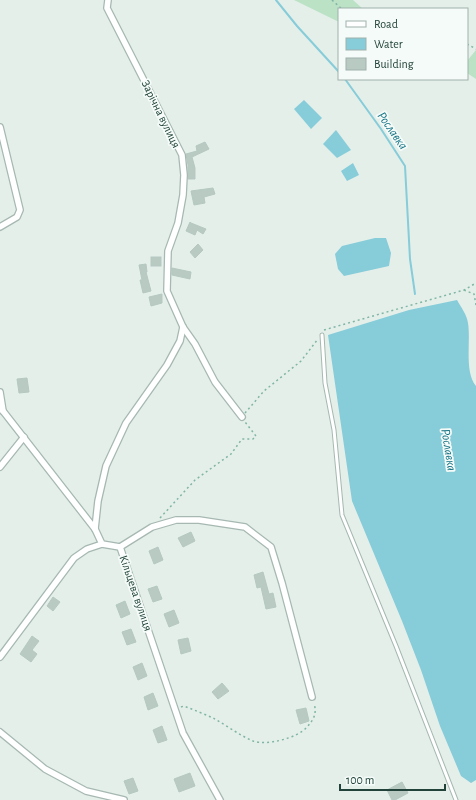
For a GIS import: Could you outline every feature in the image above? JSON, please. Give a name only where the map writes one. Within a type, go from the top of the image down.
[{"type":"street","name":"Зарічна вулиця","points":[[108,0],[107,8],[182,155],[184,175],[183,195],[178,223],[168,251],[167,291],[183,327],[195,344],[215,382],[242,417]]},
{"type":"street","points":[[0,127],[20,210],[17,217],[0,227]]},
{"type":"street","points":[[95,529],[98,501],[106,466],[126,423],[167,365],[180,341],[183,327]]},
{"type":"street","points":[[0,392],[2,410],[95,529],[102,544]]},
{"type":"street","points":[[0,467],[24,438]]},
{"type":"street","name":"Кільцева вулиця","points":[[220,800],[184,733],[120,547],[152,527],[176,520],[199,520],[245,527],[271,547],[312,697]]},
{"type":"street","points":[[0,657],[74,558],[87,549],[102,544],[120,547]]},
{"type":"street","points":[[1,736],[45,769],[86,791],[102,798],[124,800]]},
{"type":"lane","points":[[322,335],[325,383],[334,430],[342,515],[396,646],[456,800]]},
{"type":"path","points":[[332,0],[341,8]]},
{"type":"path","points":[[152,527],[195,480],[231,454],[242,439],[254,440],[256,436],[242,417],[264,391],[301,361],[318,338],[322,335],[323,330],[464,290],[476,283]]},
{"type":"path","points":[[464,290],[474,294],[476,305]]},
{"type":"path","points":[[175,708],[184,706],[212,718],[254,742],[271,742],[288,739],[304,731],[314,719],[316,711],[312,697]]},
{"type":"green space","points":[[294,0],[353,0],[362,8],[338,8],[338,22]]},
{"type":"green space","points":[[476,50],[476,79],[468,74],[468,60]]},
{"type":"water","points":[[304,100],[322,118],[311,129],[294,109]]},
{"type":"water","points":[[336,130],[351,150],[337,158],[323,144]]},
{"type":"water","points":[[353,163],[359,175],[347,181],[341,171]]},
{"type":"water","points":[[375,238],[386,238],[391,253],[389,266],[344,276],[338,269],[335,254],[342,246]]},
{"type":"water","points":[[457,300],[464,311],[467,320],[469,330],[470,373],[476,386],[476,780],[471,783],[461,776],[440,726],[402,621],[352,501],[328,335],[409,310]]},
{"type":"building","points":[[205,142],[209,149],[192,157],[195,168],[195,179],[188,179],[186,154],[197,151],[196,146]]},
{"type":"building","points":[[213,188],[215,194],[204,197],[205,203],[194,205],[191,191]]},
{"type":"building","points":[[190,222],[206,229],[203,234],[197,230],[195,235],[186,231]]},
{"type":"building","points":[[198,244],[203,250],[195,258],[190,252]]},
{"type":"building","points":[[151,257],[161,257],[161,266],[151,266]]},
{"type":"building","points":[[146,264],[146,272],[151,291],[143,293],[139,265]]},
{"type":"building","points":[[172,268],[191,272],[190,279],[172,275]]},
{"type":"building","points":[[162,294],[162,303],[151,306],[149,297]]},
{"type":"building","points":[[27,378],[29,392],[19,393],[17,379]]},
{"type":"building","points":[[191,532],[195,541],[183,547],[178,538]]},
{"type":"building","points":[[158,547],[163,560],[154,564],[149,551]]},
{"type":"building","points":[[263,572],[269,594],[273,593],[276,607],[266,609],[261,587],[257,588],[254,575]]},
{"type":"building","points":[[157,586],[162,599],[153,602],[148,589]]},
{"type":"building","points":[[53,597],[60,602],[53,611],[47,606]]},
{"type":"building","points":[[125,601],[130,614],[121,618],[116,605]]},
{"type":"building","points":[[174,610],[179,623],[169,627],[164,614]]},
{"type":"building","points":[[131,629],[136,642],[127,645],[122,632]]},
{"type":"building","points":[[32,636],[39,641],[32,650],[37,654],[31,662],[20,654]]},
{"type":"building","points":[[188,638],[191,651],[181,654],[178,640]]},
{"type":"building","points":[[142,663],[147,676],[138,680],[133,667]]},
{"type":"building","points":[[222,683],[229,691],[218,699],[212,692]]},
{"type":"building","points":[[153,693],[158,706],[148,710],[144,697]]},
{"type":"building","points":[[306,708],[309,721],[300,724],[296,710]]},
{"type":"building","points":[[162,726],[167,740],[158,743],[153,730]]},
{"type":"building","points":[[190,773],[195,786],[179,792],[174,779]]},
{"type":"building","points":[[133,778],[138,791],[129,794],[124,781]]},
{"type":"building","points":[[402,782],[408,793],[395,800],[392,800],[387,790]]},
{"type":"waterway","name":"Рославка","points":[[276,0],[297,26],[338,71]]},
{"type":"waterway","name":"Рославка","points":[[346,80],[381,129],[405,166],[410,259],[415,294]]}]
